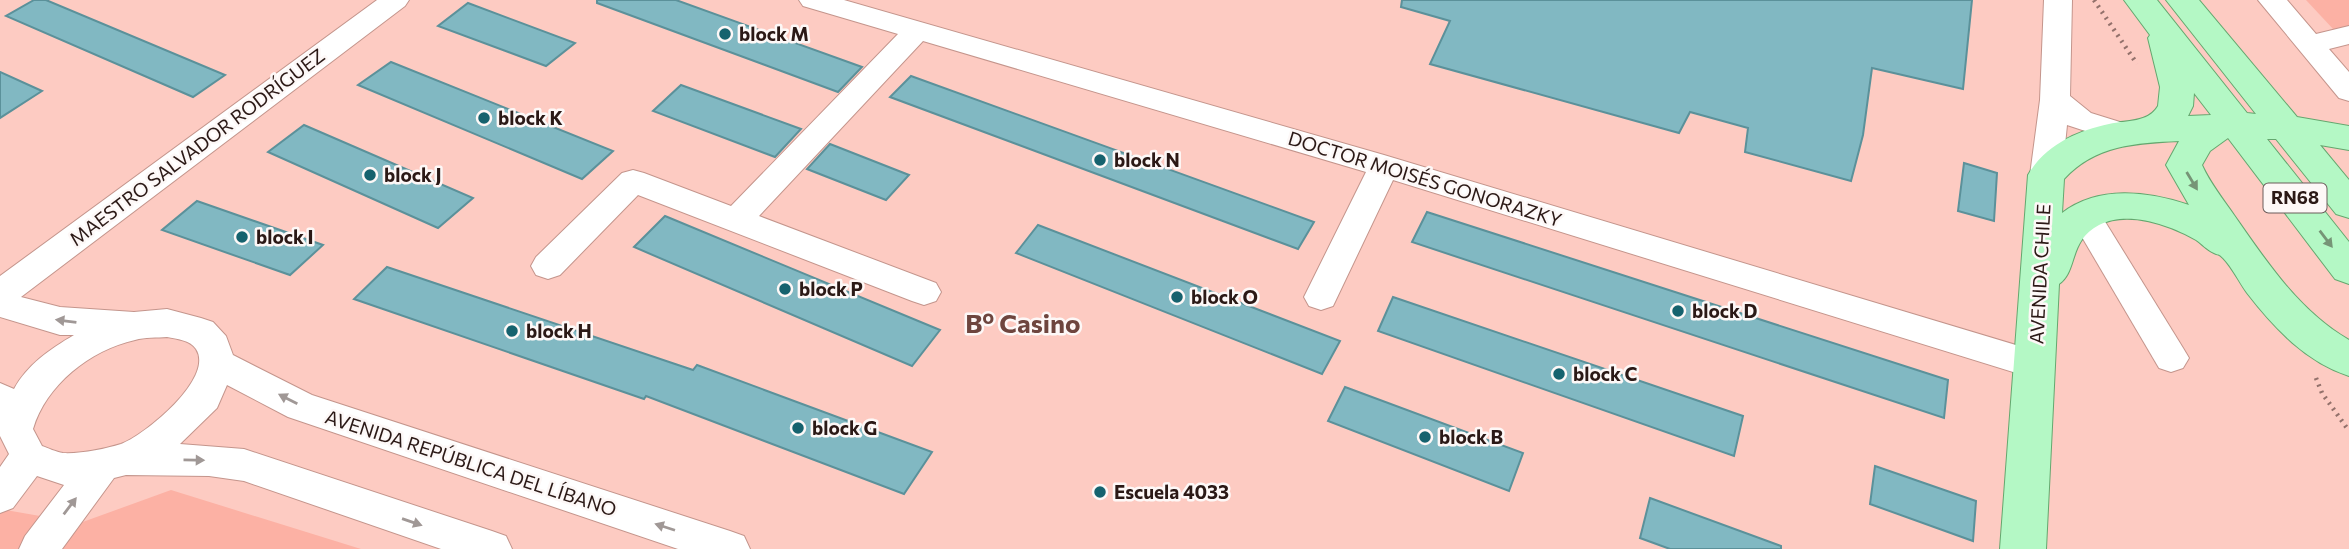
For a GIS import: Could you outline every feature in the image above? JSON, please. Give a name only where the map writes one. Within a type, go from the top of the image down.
[{"type":"main road","name":"RN68","points":[[2140,0],[2230,127],[2349,269]]},
{"type":"main road","name":"RN68","points":[[2187,5],[2349,205]]},
{"type":"main road","points":[[2187,5],[2280,91],[2349,135]]},
{"type":"main road","points":[[2138,133],[2171,117],[2177,105],[2178,94],[2162,28]]},
{"type":"main road","points":[[2230,127],[2192,147],[2184,165],[2190,179],[2243,256],[2286,311],[2308,333],[2349,359]]},
{"type":"main road","points":[[2046,175],[2064,156],[2077,148],[2138,133],[2230,127],[2349,135]]},
{"type":"main road","name":"AVENIDA CHILE","points":[[2023,549],[2046,175]]},
{"type":"main road","points":[[2039,298],[2057,242],[2068,228],[2085,215],[2115,208],[2143,206],[2174,214],[2214,231],[2243,256]]},
{"type":"street","name":"MAESTRO SALVADOR RODRÍGUEZ","points":[[0,294],[395,0]]},
{"type":"street","name":"DOCTOR MOISÉS GONORAZKY","points":[[813,0],[1384,166],[2036,365]]},
{"type":"street","name":"AVENIDA CHILE","points":[[2046,175],[2055,100],[2058,0]]},
{"type":"street","points":[[2272,0],[2349,91]]},
{"type":"street","points":[[736,221],[918,30]]},
{"type":"street","points":[[2311,44],[2349,35]]},
{"type":"street","points":[[2055,100],[2080,120],[2138,133]]},
{"type":"street","points":[[1321,298],[1384,166]]},
{"type":"street","points":[[548,266],[633,181],[924,292]]},
{"type":"street","points":[[2085,215],[2171,358]]},
{"type":"street","points":[[0,304],[60,321],[134,326],[167,323],[201,332],[214,346],[217,363],[204,397],[181,422],[143,451],[114,461],[39,549]]},
{"type":"street","points":[[0,496],[18,413],[37,382],[65,357],[104,336],[134,326]]},
{"type":"street","name":"AVENIDA REPÚBLICA DEL LÍBANO","points":[[217,363],[301,406],[730,549]]},
{"type":"street","points":[[15,428],[62,469],[114,461],[209,460],[244,465],[492,549]]},
{"type":"shaded area","points":[[2306,0],[2349,0],[2349,46]]},
{"type":"shaded area","points":[[171,490],[361,549],[0,549],[0,509],[80,523]]},
{"type":"building","points":[[34,0],[46,0],[225,75],[193,97],[6,16]]},
{"type":"building","name":"block M","points":[[597,0],[676,0],[862,67],[838,92],[597,3]]},
{"type":"building","points":[[1402,0],[1972,0],[1963,89],[1872,68],[1863,135],[1851,181],[1745,152],[1748,128],[1690,112],[1679,133],[1430,64],[1450,21],[1401,7]]},
{"type":"building","points":[[468,3],[575,43],[546,66],[438,26]]},
{"type":"building","name":"block K","points":[[391,62],[613,151],[582,179],[358,85]]},
{"type":"building","points":[[0,72],[42,91],[0,118]]},
{"type":"building","name":"block N","points":[[911,76],[1314,222],[1298,249],[890,97]]},
{"type":"building","points":[[681,85],[801,129],[775,157],[653,111]]},
{"type":"building","name":"block J","points":[[304,125],[473,198],[438,228],[268,152]]},
{"type":"building","points":[[830,144],[909,175],[886,200],[807,169]]},
{"type":"building","points":[[1964,163],[1997,173],[1994,221],[1958,211]]},
{"type":"building","name":"block I","points":[[197,201],[323,245],[290,275],[162,230]]},
{"type":"building","name":"block D","points":[[1427,212],[1948,380],[1944,418],[1412,242]]},
{"type":"building","name":"block P","points":[[665,216],[940,330],[912,366],[634,247]]},
{"type":"building","name":"block O","points":[[1038,225],[1340,341],[1322,374],[1016,253]]},
{"type":"building","points":[[387,267],[693,370],[697,365],[932,452],[904,494],[646,396],[644,399],[354,299]]},
{"type":"building","name":"block C","points":[[1393,297],[1743,416],[1734,456],[1378,331]]},
{"type":"building","name":"block B","points":[[1345,387],[1523,453],[1509,491],[1328,421]]},
{"type":"building","points":[[1875,466],[1976,501],[1973,541],[1870,504]]},
{"type":"building","points":[[1650,498],[1781,546],[1781,549],[1670,549],[1640,538]]},
{"type":"place","name":"block M","points":[[725,34]]},
{"type":"place","name":"block K","points":[[484,118]]},
{"type":"place","name":"block N","points":[[1100,160]]},
{"type":"place","name":"block J","points":[[370,175]]},
{"type":"place","name":"block I","points":[[242,237]]},
{"type":"place","name":"block P","points":[[785,289]]},
{"type":"place","name":"block O","points":[[1177,297]]},
{"type":"place","name":"block D","points":[[1678,311]]},
{"type":"place","name":"block H","points":[[512,331]]},
{"type":"place","name":"block C","points":[[1559,374]]},
{"type":"place","name":"block G","points":[[798,428]]},
{"type":"place","name":"block B","points":[[1425,437]]},
{"type":"place","name":"Escuela 4033","points":[[1100,492]]},
{"type":"district","name":"Bº Casino","points":[[1023,324]]}]
